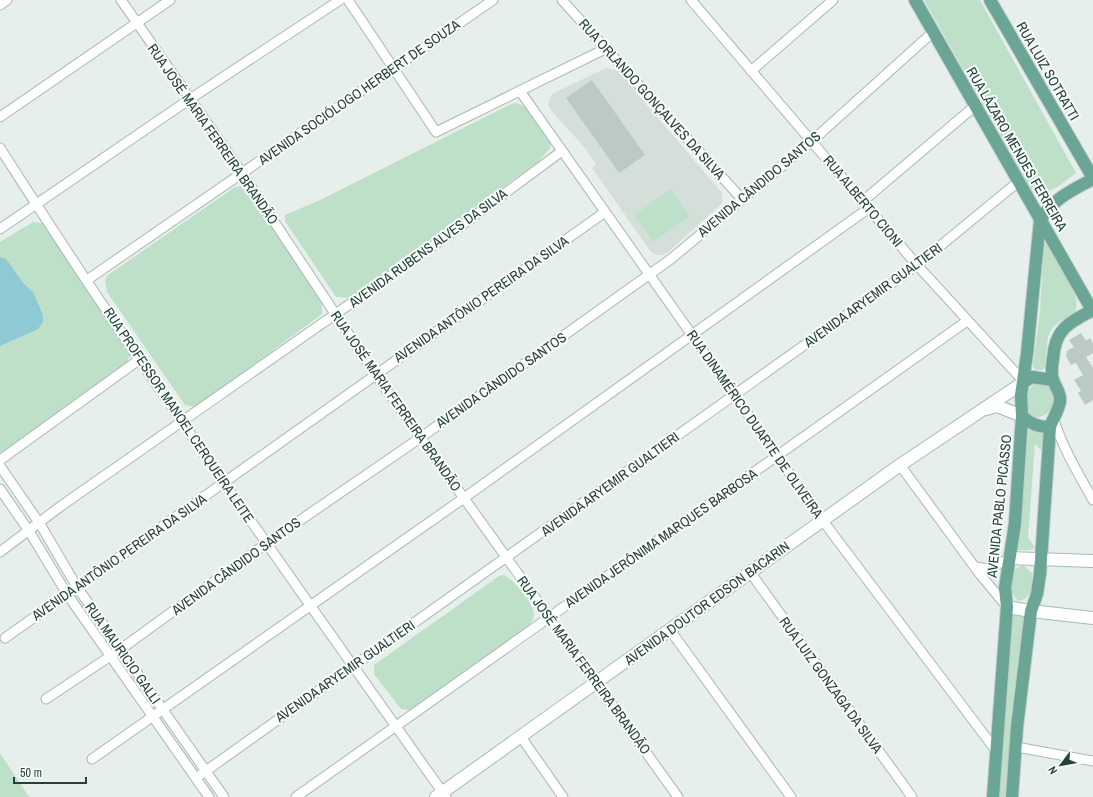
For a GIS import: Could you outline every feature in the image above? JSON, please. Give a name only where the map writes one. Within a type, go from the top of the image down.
[{"type":"main road","name":"RUA LÁZARO MENDES FERREIRA","points":[[915,0],[1093,311]]},
{"type":"main road","name":"RUA LUIZ SOTRATTI","points":[[990,0],[1093,179]]},
{"type":"main road","points":[[1040,220],[1056,200],[1093,179]]},
{"type":"main road","name":"AVENIDA PABLO PICASSO","points":[[993,797],[1007,607],[1005,588],[1011,558],[1022,416],[1020,400],[1024,382],[1040,220]]},
{"type":"main road","points":[[1012,797],[1017,728],[1031,611],[1037,594],[1041,559],[1052,422],[1060,400],[1053,380],[1052,364],[1054,344],[1057,336],[1067,325],[1093,311]]},
{"type":"main road","points":[[1024,382],[1032,377],[1053,380]]},
{"type":"main road","points":[[1022,416],[1030,423],[1040,427],[1052,422]]},
{"type":"street","points":[[0,5],[7,0]]},
{"type":"street","name":"RUA JOSÉ MARIA FERREIRA BRANDÃO","points":[[121,0],[242,173],[375,374],[678,797]]},
{"type":"street","points":[[0,117],[170,0]]},
{"type":"street","points":[[0,229],[190,99],[340,0]]},
{"type":"street","points":[[348,0],[436,132],[606,48]]},
{"type":"street","name":"AVENIDA SOCIÓLOGO HERBERT DE SOUZA","points":[[87,280],[493,0]]},
{"type":"street","name":"RUA ORLANDO GONÇALVES DA SILVA","points":[[562,0],[741,198]]},
{"type":"street","points":[[751,71],[833,0]]},
{"type":"street","name":"RUA ALBERTO CIONI","points":[[697,2],[751,71],[812,140],[917,265],[1024,382]]},
{"type":"street","name":"AVENIDA CÂNDIDO SANTOS","points":[[46,699],[121,649],[267,543],[420,438],[650,275],[812,140],[933,32]]},
{"type":"street","name":"RUA DINAMÉRICO DUARTE DE OLIVEIRA","points":[[520,90],[823,520],[997,752]]},
{"type":"street","points":[[92,759],[310,604],[464,498],[866,205],[975,106]]},
{"type":"street","name":"RUA PROFESSOR MANOEL CERQUEIRA LEITE","points":[[0,148],[183,422],[396,726],[442,795]]},
{"type":"street","name":"AVENIDA RUBENS ALVES DA SILVA","points":[[0,552],[40,524],[61,506],[450,234],[562,151]]},
{"type":"street","name":"AVENIDA ARYEMIR GUALTIERI","points":[[196,778],[917,265],[1018,182]]},
{"type":"street","name":"AVENIDA ANTÔNIO PEREIRA DA SILVA","points":[[5,638],[605,212]]},
{"type":"street","name":"AVENIDA JERÔNIMA MARQUES BARBOSA","points":[[296,797],[967,321]]},
{"type":"street","points":[[0,460],[140,359]]},
{"type":"street","name":"AVENIDA DOUTOR EDSON BACARIN","points":[[442,795],[823,520],[979,411],[1024,382]]},
{"type":"street","name":"AVENIDA DOUTOR EDSON BACARIN","points":[[979,411],[998,406],[1022,416]]},
{"type":"street","points":[[1052,422],[1093,500]]},
{"type":"street","name":"RUA MAURICIO GALLI","points":[[0,466],[40,524],[77,587],[224,797]]},
{"type":"street","points":[[900,466],[1007,607],[1093,618]]},
{"type":"street","name":"RUA MAURICIO GALLI","points":[[0,489],[29,531],[67,594],[209,797]]},
{"type":"street","points":[[976,567],[987,569],[1011,558],[1093,561]]},
{"type":"street","name":"RUA LUIZ GONZAGA DA SILVA","points":[[750,572],[912,797]]},
{"type":"street","points":[[670,630],[791,797]]},
{"type":"street","points":[[521,737],[563,797]]},
{"type":"street","points":[[1016,747],[1093,761]]},
{"type":"shaded area","points":[[606,68],[617,70],[722,193],[722,203],[667,253],[662,255],[656,255],[651,252],[592,168],[596,164],[585,148],[550,109],[548,104],[552,94]]},
{"type":"green space","points":[[924,0],[980,0],[1076,173],[1059,186],[1040,196],[1033,193]]},
{"type":"green space","points":[[517,103],[527,108],[551,141],[550,148],[538,162],[349,298],[336,297],[285,221],[285,215],[320,200],[511,104]]},
{"type":"green space","points":[[243,186],[248,190],[322,303],[322,314],[196,407],[185,405],[107,292],[105,280],[108,275],[235,187]]},
{"type":"green space","points":[[671,189],[690,216],[653,242],[634,215]]},
{"type":"green space","points":[[33,222],[45,224],[131,352],[127,363],[9,450],[0,453],[0,242]]},
{"type":"green space","points":[[1044,242],[1048,242],[1068,276],[1077,304],[1075,312],[1064,318],[1052,329],[1049,334],[1045,368],[1042,370],[1036,370],[1033,366],[1040,311]]},
{"type":"green space","points":[[1038,380],[1047,382],[1055,393],[1056,403],[1052,410],[1048,413],[1036,418],[1029,413],[1026,407],[1026,392]]},
{"type":"green space","points":[[1028,430],[1044,431],[1041,450],[1035,444],[1028,538],[1035,547],[1031,550],[1017,550],[1021,525]]},
{"type":"green space","points":[[1023,565],[1032,573],[1033,582],[1029,594],[1023,600],[1018,601],[1013,594],[1011,581],[1015,569]]},
{"type":"green space","points":[[503,575],[512,581],[527,597],[533,609],[533,620],[529,625],[412,710],[401,709],[374,674],[374,665],[499,576]]},
{"type":"green space","points":[[1013,611],[1025,613],[1006,797],[999,797]]},
{"type":"green space","points":[[0,753],[29,797],[0,797]]},
{"type":"water","points":[[0,257],[6,259],[24,284],[33,292],[43,315],[43,322],[38,329],[0,346]]},
{"type":"building","points":[[592,80],[645,155],[619,173],[566,98]]},
{"type":"building","points":[[1081,333],[1086,341],[1090,338],[1093,343],[1093,353],[1086,357],[1093,368],[1093,400],[1085,405],[1078,393],[1081,391],[1074,380],[1083,375],[1076,363],[1071,365],[1066,356],[1067,351],[1074,347],[1069,340]]}]
